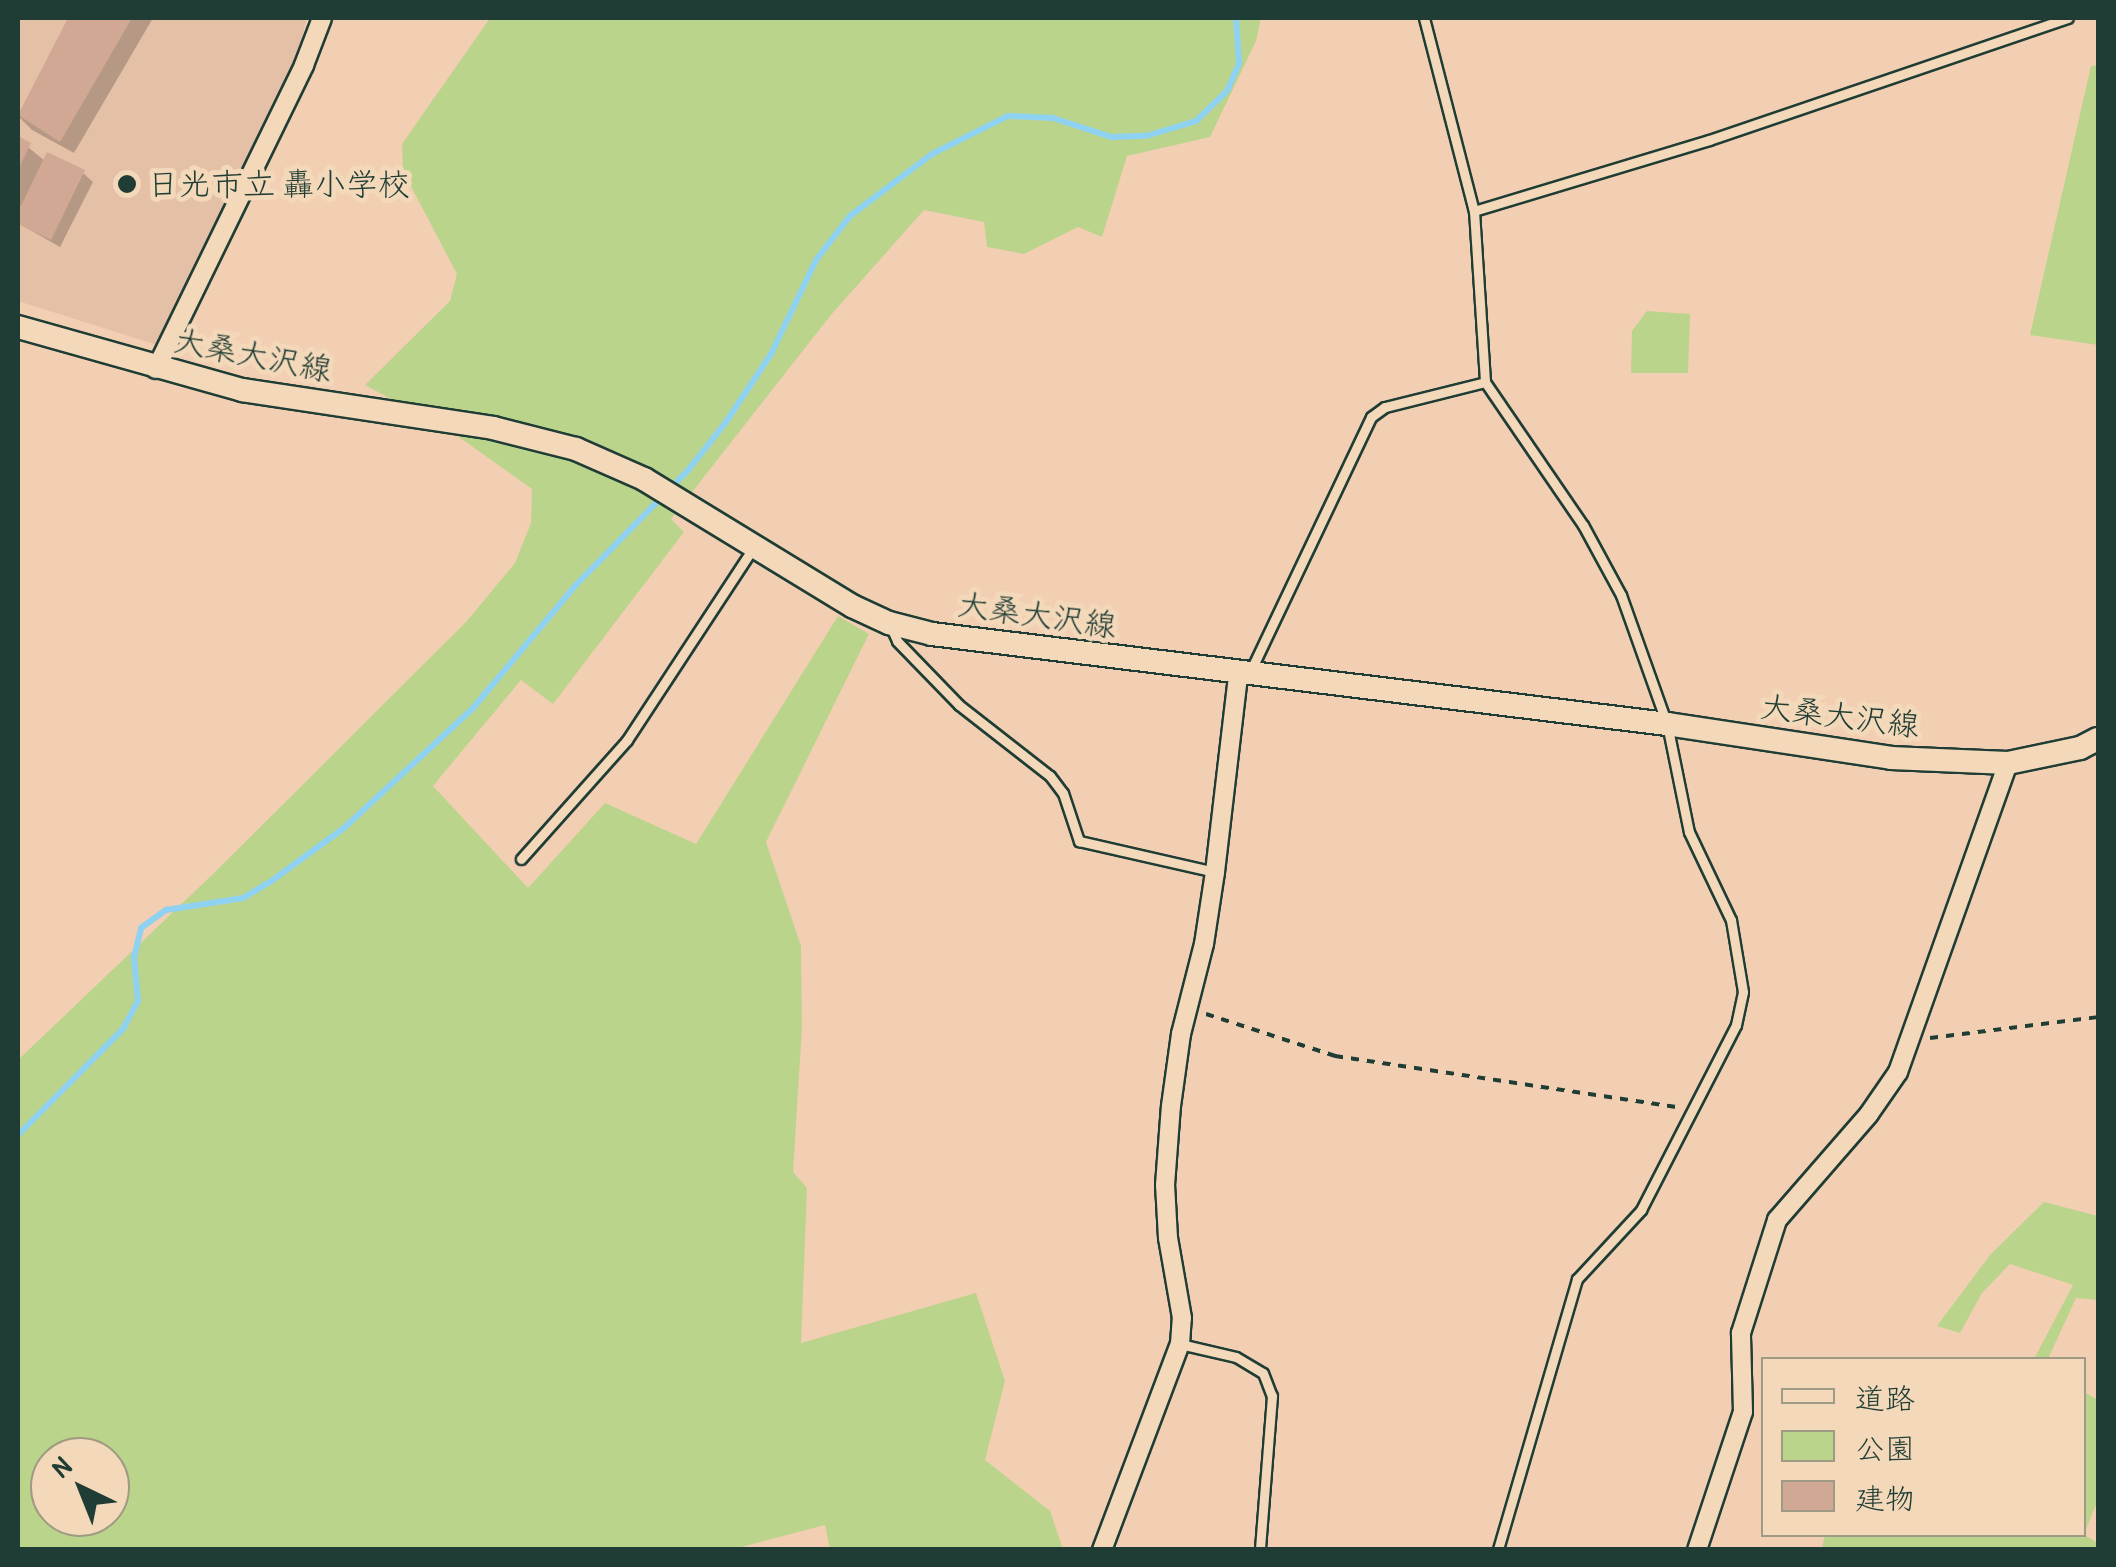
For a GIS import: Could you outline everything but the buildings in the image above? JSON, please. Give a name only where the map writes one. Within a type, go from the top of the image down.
[{"type":"main road","name":"大桑大沢線","points":[[18,327],[156,369],[242,390],[493,428],[576,449],[644,479],[852,606],[889,623],[932,634],[1666,724],[1890,758],[2008,763],[2080,748],[2098,739]]},
{"type":"street","points":[[156,369],[304,65],[322,18]]},
{"type":"street","points":[[1102,1550],[1180,1344],[1182,1318],[1168,1238],[1165,1185],[1181,1034],[1190,1008],[1215,872],[1243,675]]},
{"type":"street","points":[[1698,1550],[1742,1412],[1741,1333],[1777,1220],[1870,1114],[1898,1072],[2008,763]]},
{"type":"lane","points":[[1424,18],[1474,211],[1485,382],[1583,525],[1611,577],[1666,724],[1689,832],[1731,920],[1743,992],[1736,1025],[1641,1210],[1577,1279],[1498,1550]]},
{"type":"lane","points":[[1474,211],[1709,140],[2068,18]]},
{"type":"lane","points":[[1243,675],[1371,417],[1385,407],[1485,382]]},
{"type":"lane","points":[[522,859],[627,740],[754,548]]},
{"type":"lane","points":[[889,623],[898,641],[959,704],[1050,776],[1063,793],[1079,841],[1215,872]]},
{"type":"lane","points":[[1180,1344],[1236,1357],[1262,1373],[1272,1396],[1260,1550]]},
{"type":"path","points":[[1190,1008],[1335,1056],[1647,1101],[1689,1114]]},
{"type":"path","points":[[1911,1036],[1925,1039],[2098,1017]]},
{"type":"shaded area","name":"日光市立 轟小学校","points":[[18,18],[307,18],[294,68],[157,345],[18,301]]},
{"type":"green space","points":[[490,18],[1261,18],[1256,41],[1210,137],[1127,156],[1102,237],[1078,227],[1024,254],[987,247],[984,222],[924,210],[830,316],[671,519],[684,532],[553,704],[521,680],[433,786],[528,888],[605,803],[696,844],[838,616],[869,634],[766,842],[801,946],[802,1027],[793,1172],[807,1188],[801,1343],[976,1293],[1005,1381],[985,1460],[1050,1511],[1063,1549],[830,1549],[825,1525],[730,1550],[18,1550],[18,1060],[214,873],[466,622],[515,563],[531,523],[532,489],[449,430],[365,385],[450,301],[457,274],[403,171],[402,144]]},
{"type":"green space","points":[[2098,65],[2098,345],[2030,335],[2091,66]]},
{"type":"green space","points":[[1647,311],[1690,314],[1688,373],[1631,373],[1632,331]]},
{"type":"green space","points":[[2044,1202],[2098,1216],[2098,1300],[2076,1298],[2049,1357],[2035,1357],[2073,1285],[2010,1264],[1982,1293],[1960,1333],[1937,1326],[1990,1255]]},
{"type":"green space","points":[[2086,1393],[2098,1400],[2098,1500],[2086,1529]]},
{"type":"green space","points":[[2086,1536],[2098,1543],[2098,1549],[1822,1549],[1824,1537]]},
{"type":"waterway","points":[[18,1135],[123,1029],[138,1001],[134,957],[141,928],[166,910],[243,898],[270,882],[344,828],[473,708],[575,586],[689,469],[726,422],[771,354],[816,260],[850,216],[932,154],[1008,116],[1053,118],[1111,137],[1146,136],[1196,121],[1227,91],[1239,64],[1236,18]]},
{"type":"place","name":"日光市立 轟小学校","points":[[127,184]]}]
